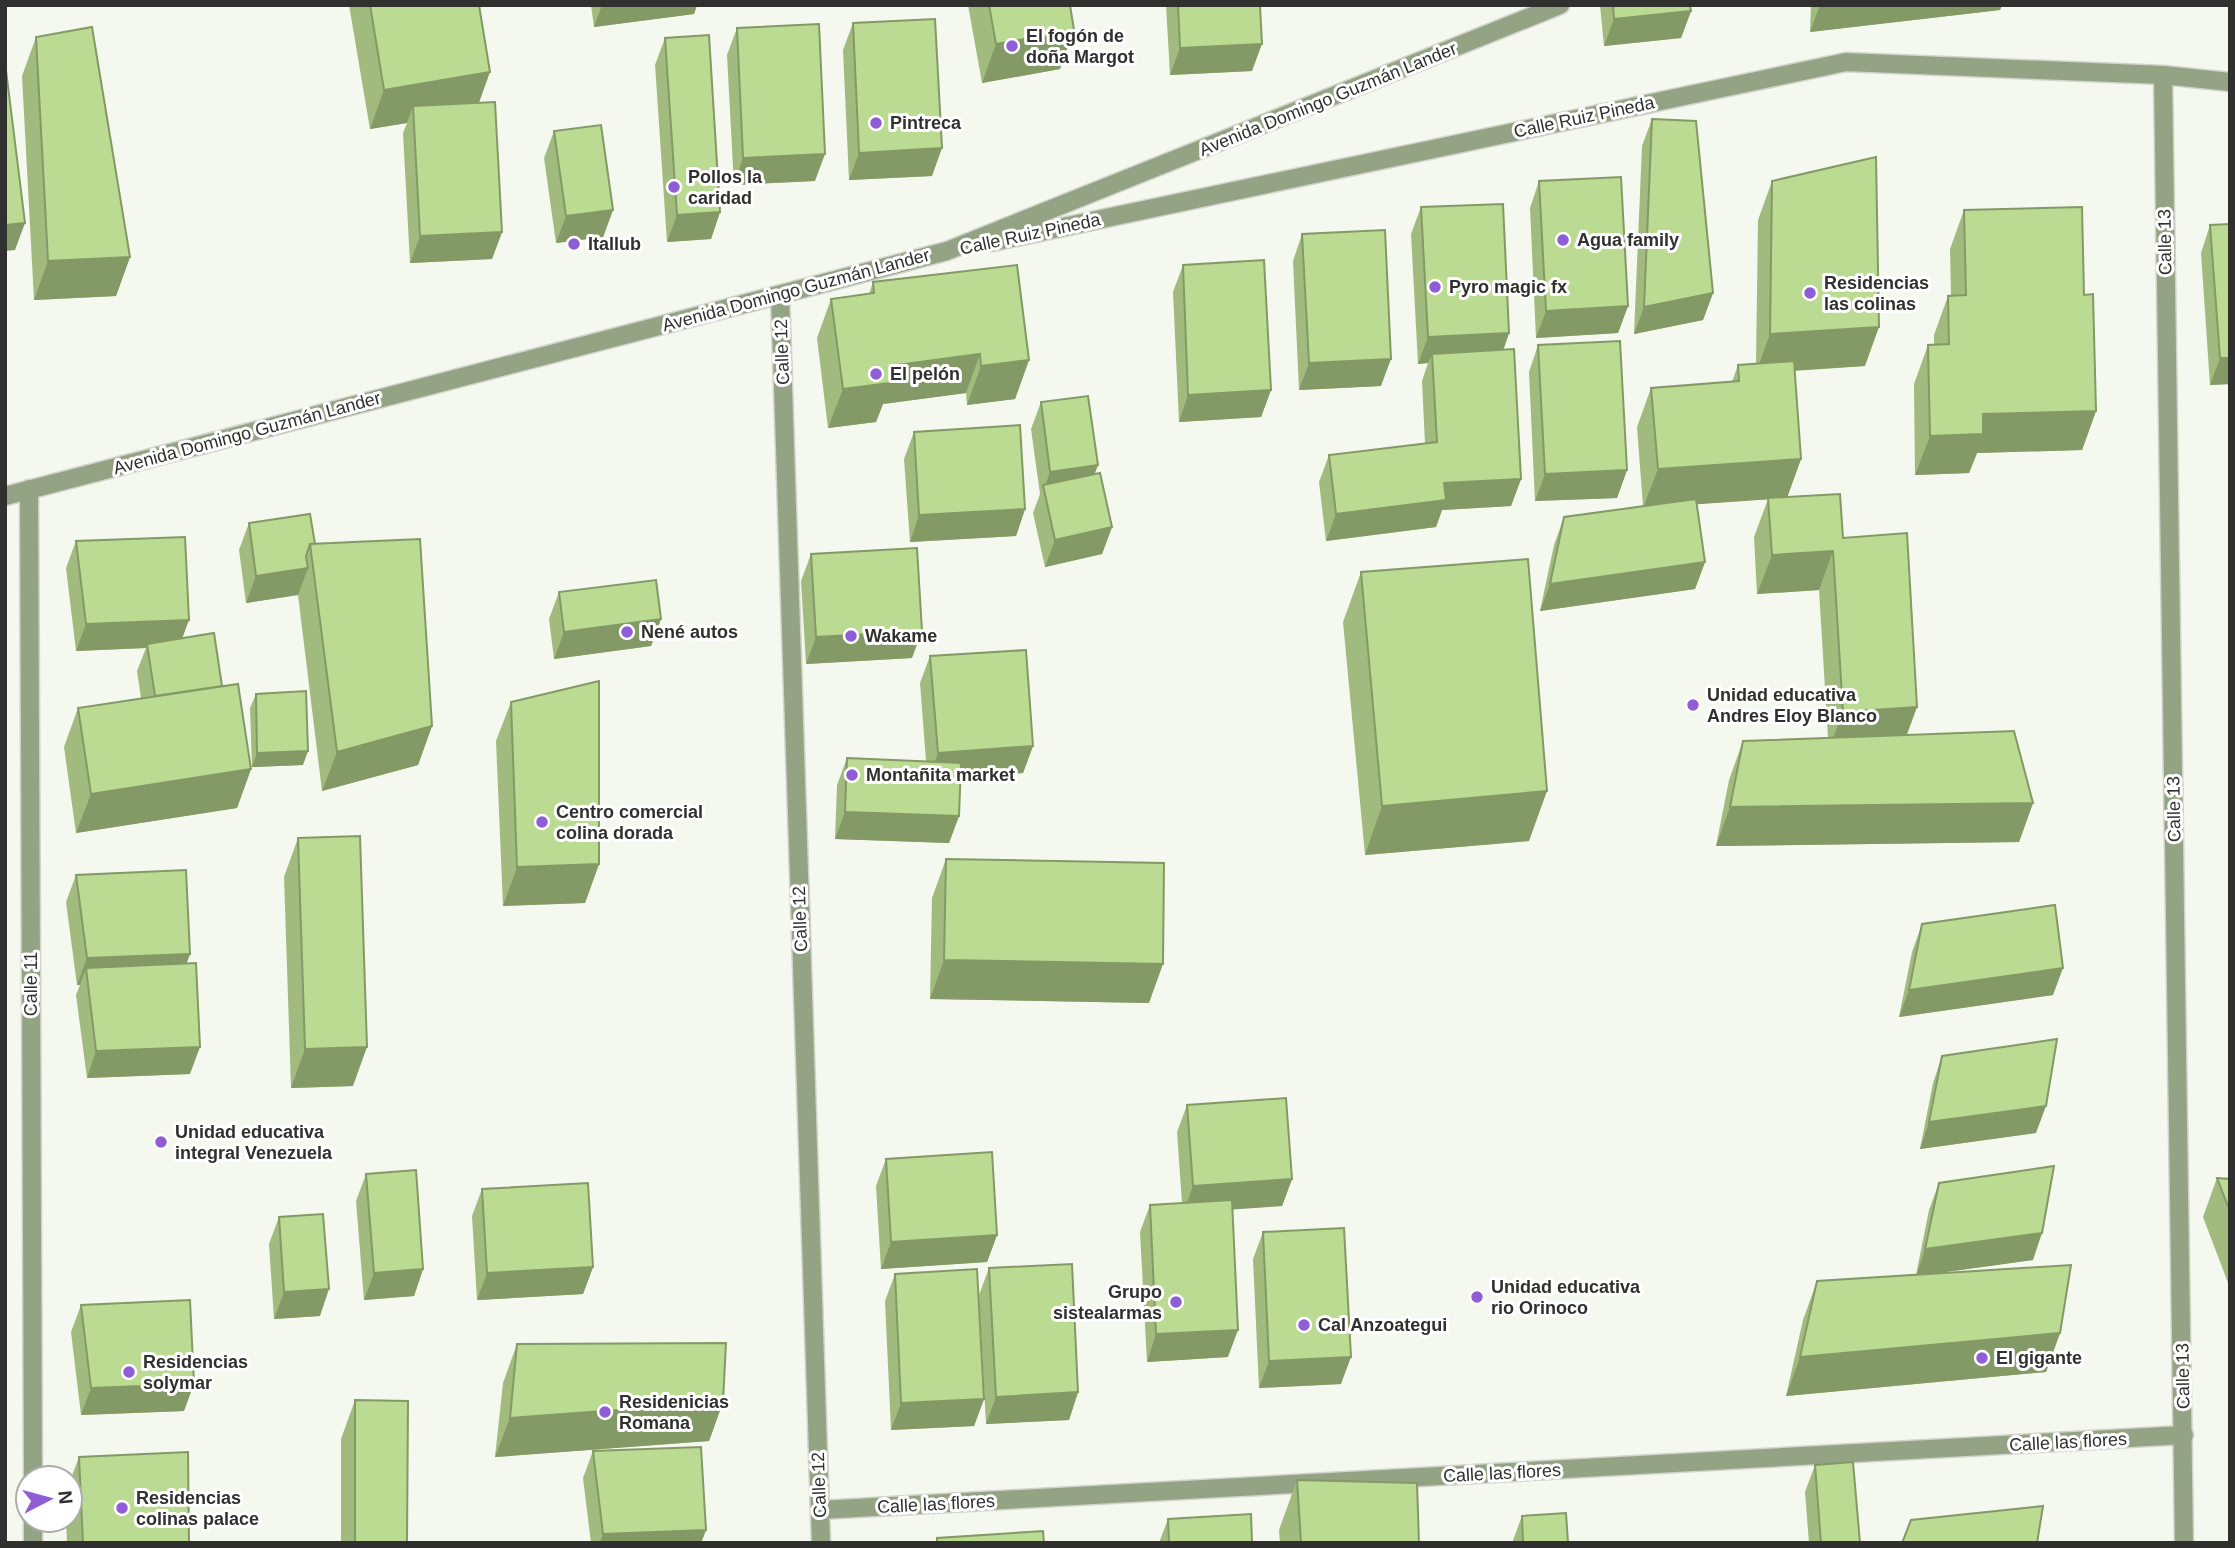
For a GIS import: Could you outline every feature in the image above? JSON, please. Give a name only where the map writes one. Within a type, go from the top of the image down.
[{"type":"street","name":"Avenida Domingo Guzmán Lander","points":[[5,496],[947,251],[1560,5]]},
{"type":"street","name":"Calle Ruiz Pineda","points":[[947,251],[1846,62],[2163,75],[2230,82]]},
{"type":"street","name":"Calle 13","points":[[2163,75],[2184,1435],[2183,1543]]},
{"type":"street","name":"Calle 12","points":[[780,295],[821,1543]]},
{"type":"street","name":"Calle 11","points":[[29,489],[33,1464]]},
{"type":"street","name":"Calle las flores","points":[[820,1510],[2184,1435]]},
{"type":"building","points":[[370,5],[479,5],[490,72],[384,90]]},
{"type":"building","points":[[989,5],[1070,5],[1074,30],[996,44]]},
{"type":"building","points":[[1178,5],[1260,5],[1262,44],[1180,48]]},
{"type":"building","points":[[1613,5],[1690,5],[1691,11],[1614,19]]},
{"type":"building","points":[[935,19],[942,148],[859,153],[853,23]]},
{"type":"building","points":[[819,24],[825,154],[743,158],[737,28]]},
{"type":"building","points":[[92,27],[130,257],[48,261],[36,37]]},
{"type":"building","points":[[709,35],[720,212],[677,215],[665,38]]},
{"type":"building","points":[[5,62],[25,223],[5,225]]},
{"type":"building","points":[[495,102],[502,232],[420,236],[413,106]]},
{"type":"building","points":[[1652,119],[1696,121],[1713,293],[1644,307]]},
{"type":"building","points":[[601,125],[613,210],[566,216],[554,131]]},
{"type":"building","name":"Residencias las colinas","points":[[1876,157],[1879,327],[1770,334],[1772,181]]},
{"type":"building","points":[[1621,177],[1628,306],[1546,311],[1539,181]]},
{"type":"building","points":[[1503,204],[1509,333],[1428,337],[1421,207]]},
{"type":"building","points":[[2082,207],[2084,295],[2093,294],[2096,411],[1983,414],[1983,434],[1930,436],[1928,345],[1949,344],[1948,296],[1966,295],[1964,210]]},
{"type":"building","points":[[2230,224],[2230,358],[2220,358],[2210,225]]},
{"type":"building","points":[[1385,230],[1391,359],[1309,363],[1302,234]]},
{"type":"building","points":[[1264,260],[1271,390],[1188,395],[1183,265]]},
{"type":"building","points":[[1017,265],[1029,360],[981,366],[980,354],[889,366],[890,383],[843,389],[831,299],[874,293],[873,282]]},
{"type":"building","points":[[1620,341],[1627,470],[1545,474],[1538,345]]},
{"type":"building","points":[[1514,349],[1521,479],[1444,483],[1446,500],[1336,514],[1329,455],[1437,442],[1432,354]]},
{"type":"building","points":[[1794,361],[1801,459],[1658,469],[1651,388],[1739,381],[1738,365]]},
{"type":"building","points":[[1088,396],[1098,465],[1050,472],[1041,402]]},
{"type":"building","points":[[1020,425],[1025,509],[919,515],[914,432]]},
{"type":"building","points":[[1100,473],[1112,527],[1055,540],[1043,485]]},
{"type":"building","points":[[1840,494],[1843,538],[1907,533],[1917,707],[1843,712],[1833,551],[1772,555],[1768,498]]},
{"type":"building","points":[[1696,499],[1705,562],[1550,584],[1564,517]]},
{"type":"building","points":[[310,514],[315,544],[310,544],[306,556],[308,568],[256,576],[249,523]]},
{"type":"building","points":[[185,537],[189,620],[86,624],[76,541]]},
{"type":"building","points":[[420,539],[432,726],[337,752],[310,544]]},
{"type":"building","points":[[917,548],[922,631],[816,637],[811,554]]},
{"type":"building","points":[[1528,559],[1547,791],[1382,806],[1361,572]]},
{"type":"building","points":[[656,580],[661,619],[564,632],[559,592]]},
{"type":"building","points":[[214,633],[222,686],[155,696],[147,644]]},
{"type":"building","points":[[1026,650],[1033,746],[938,753],[930,656]]},
{"type":"building","name":"Centro comercial colina dorada","points":[[599,681],[599,864],[517,867],[511,702]]},
{"type":"building","points":[[238,684],[251,769],[91,794],[78,708]]},
{"type":"building","points":[[306,691],[308,751],[257,753],[256,694]]},
{"type":"building","points":[[2014,731],[2033,803],[1730,807],[1743,741]]},
{"type":"building","points":[[847,758],[961,763],[959,816],[845,812]]},
{"type":"building","points":[[360,836],[367,1047],[305,1049],[298,838]]},
{"type":"building","points":[[946,859],[1164,863],[1163,964],[944,960]]},
{"type":"building","points":[[186,870],[190,954],[87,958],[76,875]]},
{"type":"building","points":[[2055,905],[2063,968],[1909,990],[1922,924]]},
{"type":"building","points":[[196,963],[200,1047],[96,1051],[86,968]]},
{"type":"building","points":[[2057,1039],[2046,1106],[1929,1122],[1942,1056]]},
{"type":"building","points":[[1286,1098],[1292,1179],[1193,1186],[1187,1105]]},
{"type":"building","points":[[992,1152],[997,1235],[891,1242],[886,1159]]},
{"type":"building","points":[[2054,1166],[2042,1233],[1925,1249],[1939,1183]]},
{"type":"building","points":[[416,1170],[423,1269],[374,1273],[366,1174]]},
{"type":"building","points":[[2217,1178],[2230,1179],[2230,1211]]},
{"type":"building","points":[[588,1183],[593,1267],[487,1273],[482,1189]]},
{"type":"building","points":[[1232,1200],[1238,1330],[1156,1334],[1150,1205]]},
{"type":"building","points":[[323,1214],[329,1289],[284,1292],[279,1217]]},
{"type":"building","points":[[1344,1228],[1351,1357],[1269,1361],[1263,1232]]},
{"type":"building","points":[[1072,1264],[1078,1392],[996,1397],[989,1268]]},
{"type":"building","points":[[2071,1265],[2060,1333],[1800,1357],[1817,1281]]},
{"type":"building","points":[[977,1269],[984,1399],[901,1403],[895,1274]]},
{"type":"building","points":[[190,1300],[194,1384],[91,1388],[81,1305]]},
{"type":"building","points":[[726,1343],[723,1402],[510,1418],[517,1344]]},
{"type":"building","points":[[355,1400],[408,1401],[407,1543],[355,1543]]},
{"type":"building","points":[[701,1447],[706,1530],[603,1534],[593,1451]]},
{"type":"building","points":[[188,1452],[189,1543],[83,1543],[84,1464],[79,1464],[79,1457]]},
{"type":"building","points":[[1853,1462],[1860,1543],[1821,1543],[1815,1465]]},
{"type":"building","points":[[1297,1480],[1417,1483],[1419,1543],[1301,1543]]},
{"type":"building","points":[[2043,1506],[2037,1543],[1902,1543],[1911,1520]]},
{"type":"building","points":[[1566,1513],[1568,1543],[1523,1543],[1522,1516]]},
{"type":"building","points":[[1251,1514],[1252,1543],[1169,1543],[1168,1519]]},
{"type":"building","points":[[1043,1531],[1044,1543],[937,1543],[937,1538]]},
{"type":"place","name":"El fogón de doña Margot","points":[[1012,46]]},
{"type":"place","name":"Pintreca","points":[[876,123]]},
{"type":"place","name":"Pollos la caridad","points":[[674,187]]},
{"type":"place","name":"Agua family","points":[[1563,240]]},
{"type":"place","name":"Itallub","points":[[574,244]]},
{"type":"place","name":"Pyro magic fx","points":[[1435,287]]},
{"type":"place","name":"Residencias las colinas","points":[[1810,293]]},
{"type":"place","name":"El pelón","points":[[876,374]]},
{"type":"place","name":"Nené autos","points":[[627,632]]},
{"type":"place","name":"Wakame","points":[[851,636]]},
{"type":"place","name":"Unidad educativa Andres Eloy Blanco","points":[[1693,705]]},
{"type":"place","name":"Montañita market","points":[[852,775]]},
{"type":"place","name":"Centro comercial colina dorada","points":[[542,822]]},
{"type":"place","name":"Unidad educativa integral Venezuela","points":[[161,1142]]},
{"type":"place","name":"Unidad educativa rio Orinoco","points":[[1477,1297]]},
{"type":"place","name":"Grupo sistealarmas","points":[[1176,1302]]},
{"type":"place","name":"Cal Anzoategui","points":[[1304,1325]]},
{"type":"place","name":"El gigante","points":[[1982,1358]]},
{"type":"place","name":"Residencias solymar","points":[[129,1372]]},
{"type":"place","name":"Residenicias Romana","points":[[605,1412]]},
{"type":"place","name":"Residencias colinas palace","points":[[122,1508]]}]
